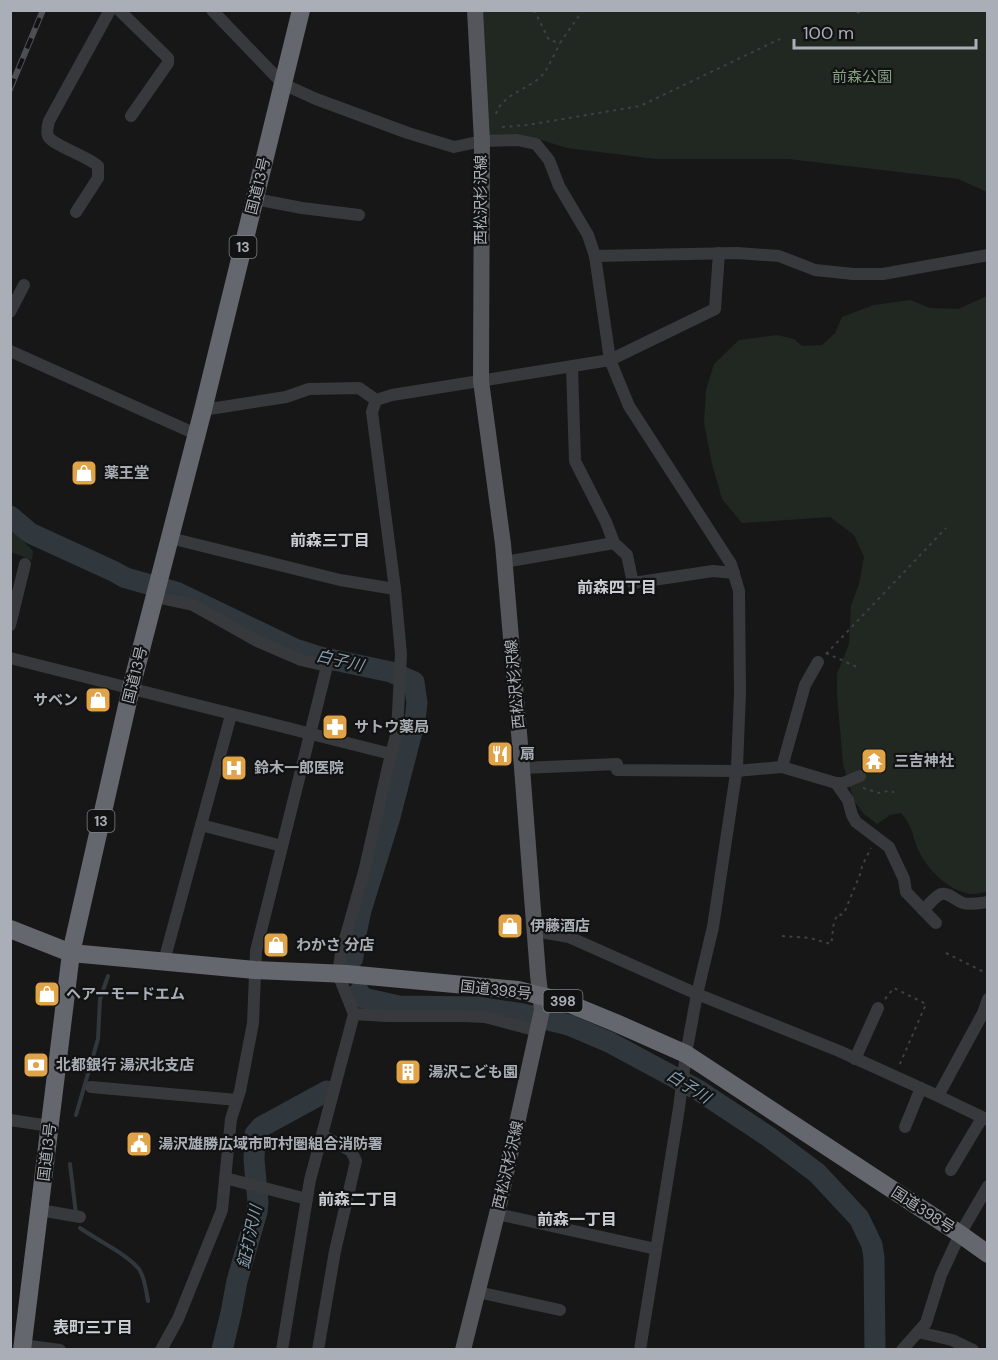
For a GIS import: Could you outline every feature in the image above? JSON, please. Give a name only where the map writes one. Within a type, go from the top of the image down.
[{"type":"highway","name":"国道13号","points":[[19,1343],[40,1210],[71,953],[131,688],[203,410],[301,10]]},
{"type":"highway","name":"国道398号","points":[[10,929],[71,953],[518,990],[540,1016],[565,1002],[685,1060],[960,1234],[987,1254]]},
{"type":"main road","name":"西松沢杉沢線","points":[[463,1350],[497,1214],[540,1016],[504,562],[481,381],[482,141],[475,10]]},
{"type":"street","points":[[76,212],[99,178],[98,166],[92,160],[52,141],[47,135],[47,130],[110,10]]},
{"type":"street","points":[[119,10],[168,57],[168,63],[131,116]]},
{"type":"street","points":[[212,10],[284,84],[316,99],[408,133],[454,147],[482,141],[517,140],[536,144],[549,160],[559,186],[588,235],[595,256],[610,360],[629,406],[731,564],[734,573],[739,591],[740,693],[736,771],[713,927],[697,994],[685,1060],[640,1350]]},
{"type":"street","points":[[255,199],[359,215]]},
{"type":"street","points":[[595,256],[737,253],[779,256],[815,270],[883,274],[932,267],[987,255]]},
{"type":"street","points":[[376,400],[392,395],[610,360],[715,309],[719,254]]},
{"type":"street","points":[[10,312],[24,285]]},
{"type":"street","points":[[10,351],[196,434]]},
{"type":"street","points":[[572,366],[575,461],[614,543],[627,555],[633,583],[713,571],[734,573]]},
{"type":"street","points":[[203,410],[286,397],[309,389],[359,388],[376,400]]},
{"type":"street","points":[[282,1350],[310,1180],[354,1014],[338,974],[341,952],[364,873],[398,732],[401,654],[372,412],[376,400]]},
{"type":"street","points":[[170,537],[340,580],[395,589]]},
{"type":"street","points":[[504,562],[614,543]]},
{"type":"street","points":[[10,625],[25,564]]},
{"type":"street","points":[[155,597],[193,605],[257,640],[301,660],[327,666],[256,951],[253,1023],[231,1119],[222,1210],[178,1318],[161,1350]]},
{"type":"street","points":[[10,658],[391,754]]},
{"type":"street","points":[[782,767],[805,685],[822,658]]},
{"type":"street","points":[[164,961],[231,715]]},
{"type":"street","points":[[522,768],[616,764],[616,770],[736,771],[782,767],[841,783],[860,776]]},
{"type":"street","points":[[841,783],[856,822],[890,847],[904,879],[906,892],[936,923]]},
{"type":"street","points":[[201,825],[282,846]]},
{"type":"street","points":[[923,910],[942,893],[963,903],[987,902]]},
{"type":"street","points":[[535,931],[569,937],[697,994],[855,1059],[986,1119],[951,1170]]},
{"type":"street","points":[[938,1096],[983,1013],[987,999]]},
{"type":"street","points":[[855,1059],[878,1008]]},
{"type":"street","points":[[354,1014],[540,1016]]},
{"type":"street","points":[[91,1087],[237,1100]]},
{"type":"street","points":[[905,1127],[921,1088]]},
{"type":"street","points":[[10,1120],[50,1126]]},
{"type":"street","points":[[318,1350],[335,1251],[356,1161],[351,1150],[322,1135]]},
{"type":"street","points":[[225,1178],[307,1199]]},
{"type":"street","points":[[902,1350],[926,1323],[940,1275],[987,1186]]},
{"type":"street","points":[[40,1210],[81,1217]]},
{"type":"street","points":[[497,1214],[656,1249]]},
{"type":"street","points":[[478,1292],[560,1310]]},
{"type":"street","points":[[918,1332],[952,1340],[973,1350]]},
{"type":"street","points":[[19,1343],[60,1350]]},
{"type":"path","points":[[534,10],[549,40],[560,43]]},
{"type":"path","points":[[495,119],[497,110],[504,102],[543,75],[560,43],[583,10]]},
{"type":"path","points":[[857,13],[864,10]]},
{"type":"path","points":[[527,125],[640,106],[780,39]]},
{"type":"path","points":[[857,667],[822,658],[946,528]]},
{"type":"path","points":[[841,783],[874,792],[894,792]]},
{"type":"path","points":[[782,936],[810,938],[831,944],[833,922],[838,914],[841,915],[845,911],[862,866],[877,837]]},
{"type":"path","points":[[946,953],[987,975]]},
{"type":"path","points":[[878,1008],[894,988],[926,1004],[894,1077]]},
{"type":"green space","name":"前森公園","points":[[482,11],[987,11],[987,192],[958,179],[788,159],[656,159],[567,148],[535,138],[486,137]]},
{"type":"green space","points":[[987,296],[987,892],[973,894],[955,889],[932,871],[921,855],[910,826],[901,813],[890,815],[877,824],[864,814],[854,801],[843,764],[837,674],[849,644],[851,606],[859,584],[864,557],[854,535],[830,517],[742,523],[722,499],[704,423],[706,390],[714,364],[739,340],[777,335],[794,339],[802,346],[822,345],[835,333],[842,317],[874,305],[910,300],[930,308],[958,309]]},
{"type":"green space","points":[[10,528],[33,551],[32,560],[11,552]]},
{"type":"waterway","name":"白子川","points":[[10,516],[30,533],[126,578],[176,592],[295,649],[320,657],[391,672],[414,682],[417,703],[415,720],[390,817],[361,910],[353,958]]},
{"type":"waterway","points":[[76,1115],[98,1039],[100,999],[108,976]]},
{"type":"waterway","name":"白子川","points":[[359,992],[363,998],[399,1006],[477,1007],[523,1014],[569,1025],[609,1042],[698,1090],[769,1137],[817,1173],[859,1218],[872,1245],[874,1258],[875,1350]]},
{"type":"waterway","name":"鉦打沢川","points":[[222,1350],[237,1281],[257,1212],[255,1134],[261,1127],[327,1091]]},
{"type":"waterway","points":[[70,1164],[76,1214]]},
{"type":"waterway","points":[[80,1228],[134,1263],[144,1280],[148,1301]]},
{"type":"railway","points":[[10,89],[43,10]]},
{"type":"place","name":"薬王堂","points":[[84,473]]},
{"type":"place","name":"サベン","points":[[98,700]]},
{"type":"place","name":"サトウ薬局","points":[[335,727]]},
{"type":"place","name":"扇","points":[[500,754]]},
{"type":"place","name":"三吉神社","points":[[874,761]]},
{"type":"place","name":"鈴木一郎医院","points":[[234,768]]},
{"type":"place","name":"伊藤酒店","points":[[510,926]]},
{"type":"place","name":"わかさ 分店","points":[[276,945]]},
{"type":"place","name":"ヘアーモードエム","points":[[47,994]]},
{"type":"place","name":"北都銀行 湯沢北支店","points":[[36,1065]]},
{"type":"place","name":"湯沢こども園","points":[[408,1072]]},
{"type":"place","name":"湯沢雄勝広域市町村圏組合消防署","points":[[139,1144]]},
{"type":"district","name":"前森三丁目","points":[[330,540]]},
{"type":"district","name":"前森四丁目","points":[[617,587]]},
{"type":"district","name":"前森二丁目","points":[[358,1199]]},
{"type":"district","name":"前森一丁目","points":[[577,1219]]},
{"type":"district","name":"表町三丁目","points":[[93,1327]]}]
